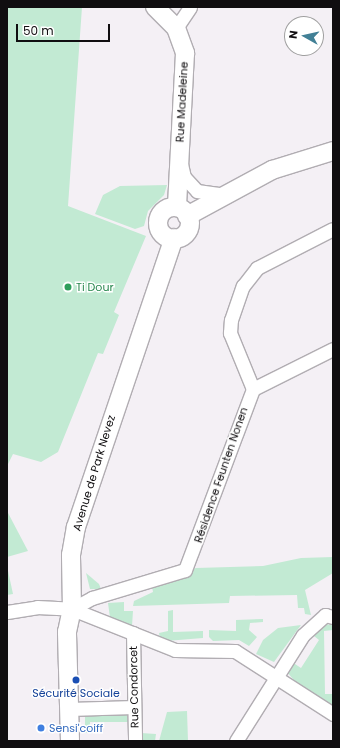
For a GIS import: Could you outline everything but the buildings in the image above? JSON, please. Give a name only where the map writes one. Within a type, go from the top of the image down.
[{"type":"street","name":"Rue Madeleine","points":[[155,7],[176,28],[185,53],[179,160],[182,212]]},
{"type":"street","points":[[176,28],[190,7]]},
{"type":"street","points":[[182,212],[188,231],[174,238],[161,234],[158,224],[160,215],[167,208],[182,212],[228,195],[293,161],[333,151]]},
{"type":"street","points":[[179,160],[184,176],[197,191],[228,195]]},
{"type":"street","points":[[333,229],[257,268],[243,286],[231,320],[230,333],[253,389],[333,349]]},
{"type":"street","name":"Avenue de Park Nevez","points":[[70,741],[67,632],[72,609],[71,555],[76,527],[174,238]]},
{"type":"street","name":"Résidence Feunten Nonen","points":[[72,609],[92,598],[179,574],[191,562],[253,389]]},
{"type":"street","points":[[7,612],[38,607],[72,609],[175,650],[235,651],[275,675],[333,714]]},
{"type":"street","points":[[236,741],[275,675],[316,622],[325,615],[333,617]]},
{"type":"street","name":"Rue Condorcet","points":[[133,633],[135,741]]},
{"type":"street","points":[[70,709],[134,708]]},
{"type":"green space","points":[[7,7],[82,7],[68,206],[146,236],[114,312],[119,315],[103,354],[98,353],[58,452],[41,462],[13,454],[7,466]]},
{"type":"green space","points":[[167,185],[164,195],[148,211],[144,226],[135,229],[95,214],[103,195],[120,186]]},
{"type":"green space","points":[[7,511],[28,551],[7,557]]},
{"type":"green space","points":[[333,557],[333,573],[305,590],[311,615],[305,614],[304,608],[298,608],[297,595],[230,596],[229,603],[133,606],[134,601],[153,592],[152,586],[196,568],[263,566],[301,558]]},
{"type":"green space","points":[[7,566],[13,594],[7,595]]},
{"type":"green space","points":[[86,573],[99,584],[101,589],[90,589]]},
{"type":"green space","points":[[124,602],[124,611],[133,611],[132,626],[110,618],[108,603]]},
{"type":"green space","points":[[173,610],[173,632],[203,631],[203,638],[166,641],[160,639],[159,633],[168,631],[168,611]]},
{"type":"green space","points":[[263,619],[263,622],[250,623],[249,630],[257,637],[249,646],[239,640],[213,641],[209,637],[209,630],[236,631],[236,620]]},
{"type":"green space","points":[[323,624],[333,625],[333,630],[324,631],[325,694],[333,694],[333,708],[298,685],[287,672],[292,662],[301,668],[319,640],[314,636]]},
{"type":"green space","points":[[301,625],[274,662],[256,654],[263,640],[278,628]]},
{"type":"green space","points":[[187,711],[188,741],[159,741],[167,712]]},
{"type":"green space","points":[[127,715],[128,722],[90,722],[90,733],[85,733],[85,716]]},
{"type":"green space","points":[[141,733],[156,734],[155,741],[141,741]]},
{"type":"place","name":"Ti Dour","points":[[68,287]]},
{"type":"place","name":"Sécurité Sociale","points":[[76,680]]},
{"type":"place","name":"Sensi'coiff","points":[[41,728]]}]
